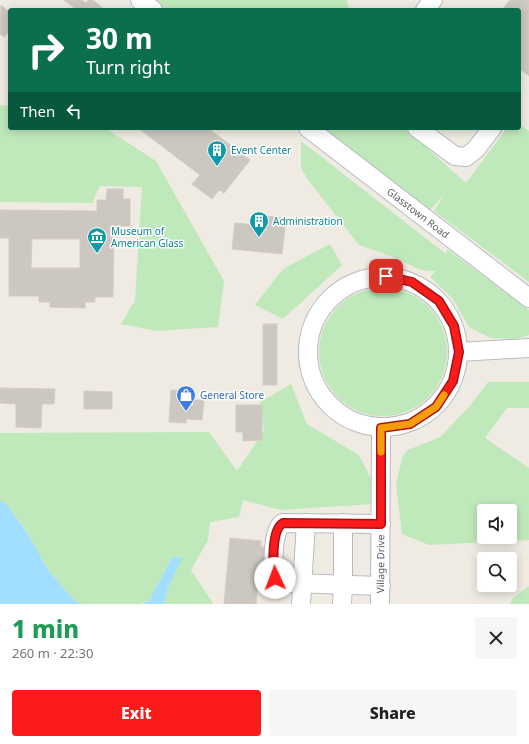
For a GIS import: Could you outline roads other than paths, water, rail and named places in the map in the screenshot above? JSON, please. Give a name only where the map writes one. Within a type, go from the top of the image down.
[{"type":"street","points":[[140,0],[150,8]]},
{"type":"street","points":[[427,8],[433,0]]},
{"type":"street","name":"Glasstown Road","points":[[311,130],[529,298]]},
{"type":"street","points":[[420,130],[455,156],[466,157],[476,149],[486,130]]},
{"type":"street","points":[[386,276],[412,282],[439,301],[454,326],[459,352],[453,381],[436,407],[410,424],[381,428],[358,424],[331,408],[313,382],[307,353],[314,321],[332,296],[357,281],[386,276]]},
{"type":"street","points":[[459,352],[529,348]]},
{"type":"street","name":"Village Drive","points":[[380,604],[381,428]]},
{"type":"street","points":[[381,524],[286,523],[280,525],[276,532],[273,565],[276,580],[282,582],[381,586]]},
{"type":"street","points":[[301,604],[306,523]]},
{"type":"street","points":[[342,604],[344,523]]},
{"type":"water","points":[[0,501],[6,504],[26,531],[49,571],[74,600],[82,604],[0,604]]},
{"type":"water","points":[[183,557],[168,587],[164,604],[143,604],[150,599],[172,558]]},
{"type":"place","name":"Event Center","points":[[217,167]]},
{"type":"place","name":"Administration","points":[[259,238]]},
{"type":"place","name":"Museum of American Glass","points":[[97,254]]},
{"type":"place","name":"General Store","points":[[186,412]]}]
